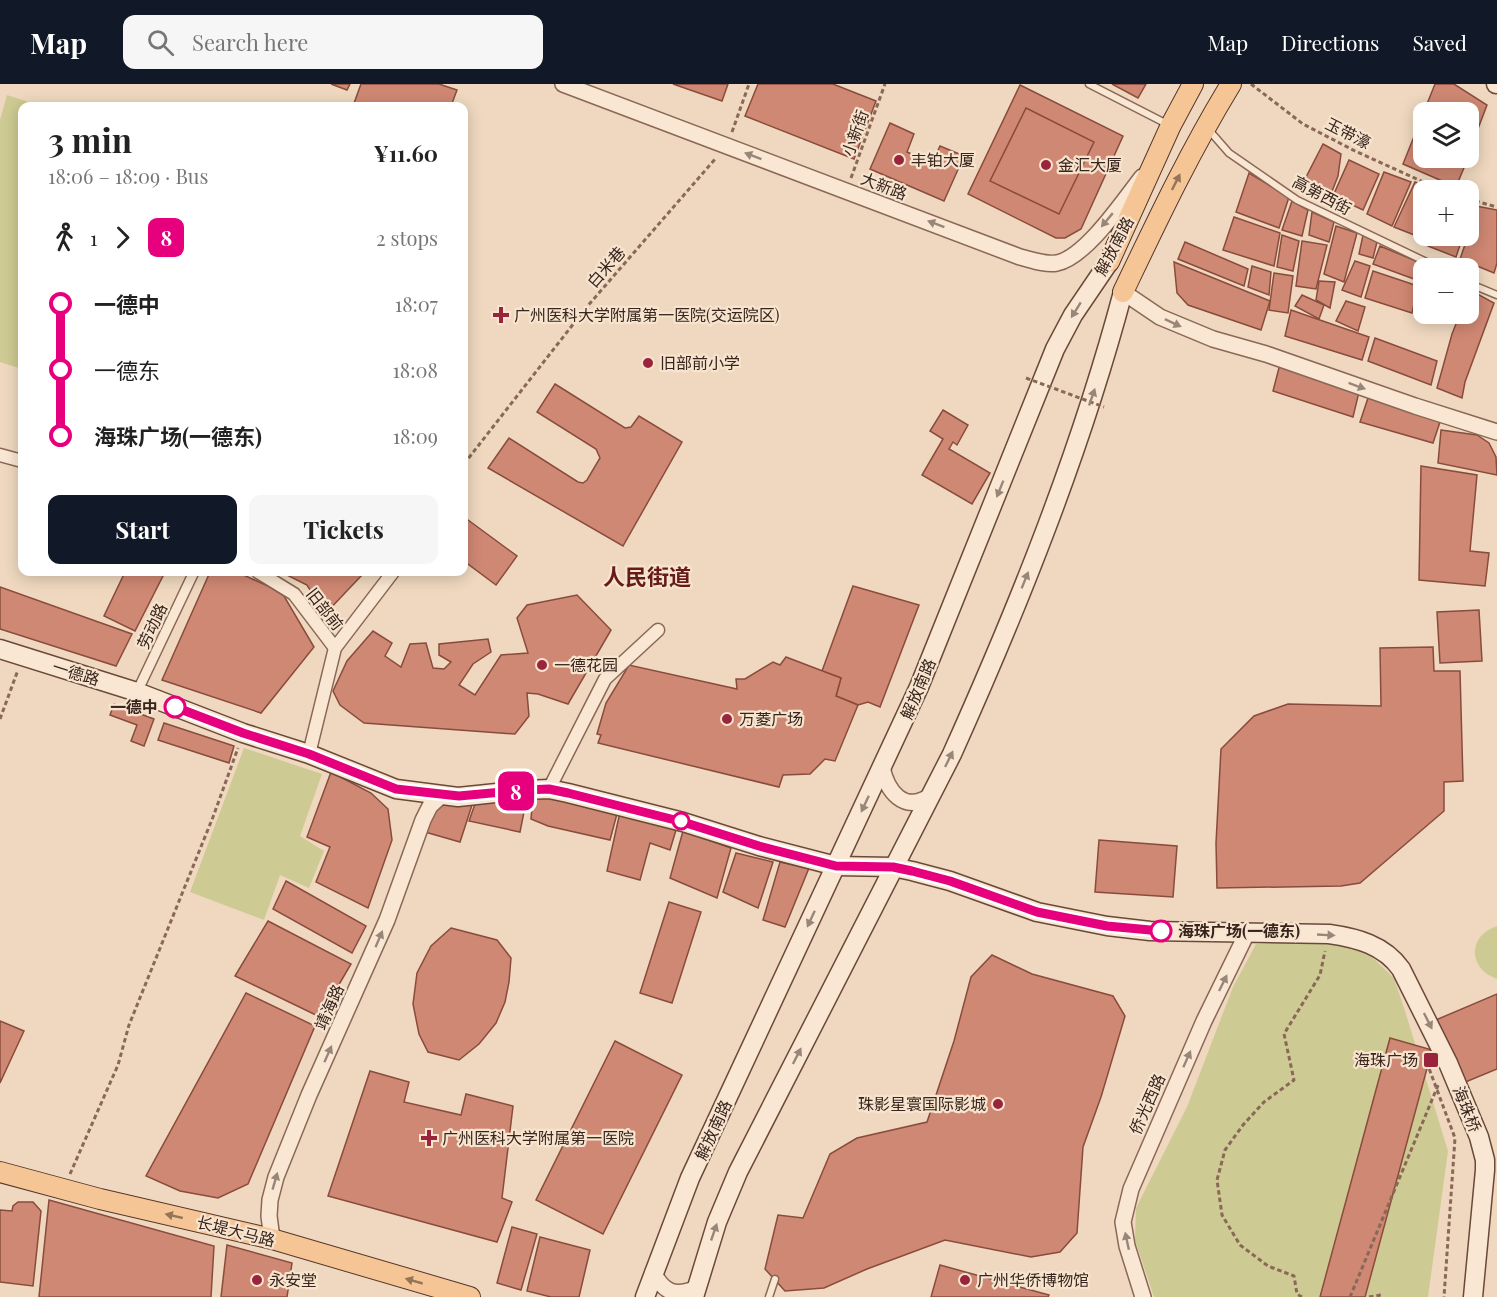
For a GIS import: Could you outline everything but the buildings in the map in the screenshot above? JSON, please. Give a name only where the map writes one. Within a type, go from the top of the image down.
[{"type":"main road","name":"解放南路","points":[[645,1297],[690,1178],[919,687],[1055,348],[1073,315],[1109,262],[1171,125],[1193,84]]},
{"type":"main road","name":"解放南路","points":[[695,1292],[717,1222],[738,1172],[930,796],[973,705],[1046,526],[1106,356],[1123,292],[1205,126],[1231,84]]},
{"type":"main road","name":"一德路","points":[[0,649],[137,692],[243,733],[309,754],[396,789],[441,796],[549,789],[683,822],[759,846],[836,866],[893,867],[950,881],[1028,909],[1074,920],[1150,931],[1329,934],[1348,937],[1384,951],[1401,969]]},
{"type":"main road","name":"海珠桥","points":[[1401,969],[1448,1063],[1479,1137],[1485,1160],[1483,1252],[1485,1297]]},
{"type":"main road","name":"海珠桥","points":[[1473,1297],[1483,1252],[1497,1162]]},
{"type":"main road","name":"长堤大马路","points":[[0,1172],[272,1239],[470,1297]]},
{"type":"street","name":"大新路","points":[[563,84],[1020,257],[1055,263],[1065,260],[1086,243],[1116,210],[1156,158]]},
{"type":"street","points":[[1123,292],[1160,317],[1203,335],[1497,432]]},
{"type":"street","points":[[0,455],[18,460]]},
{"type":"street","name":"劳动路","points":[[137,692],[192,576]]},
{"type":"street","name":"旧部前","points":[[265,576],[294,594],[335,648]]},
{"type":"street","points":[[309,754],[318,725],[335,648],[390,576]]},
{"type":"street","points":[[549,789],[605,679],[658,630]]},
{"type":"street","points":[[882,767],[887,785],[893,794],[913,803],[922,802],[930,796]]},
{"type":"street","name":"靖海路","points":[[272,1239],[269,1216],[270,1200],[276,1177],[309,1095],[387,920],[423,820],[430,806],[441,796]]},
{"type":"street","name":"侨光西路","points":[[1143,1297],[1127,1246],[1123,1222],[1131,1189],[1204,1021],[1247,933]]},
{"type":"street","points":[[654,1272],[660,1285],[670,1292],[695,1292]]},
{"type":"lane","points":[[1089,84],[1171,125]]},
{"type":"lane","name":"高第西街","points":[[1205,126],[1229,153],[1297,200],[1418,258]]},
{"type":"lane","points":[[1479,288],[1497,295]]},
{"type":"lane","points":[[769,1297],[774,1279]]},
{"type":"path","points":[[726,146],[749,84]]},
{"type":"path","name":"小新街","points":[[846,191],[885,84]]},
{"type":"path","name":"玉带濠","points":[[1251,84],[1303,124],[1419,180]]},
{"type":"path","name":"白米巷","points":[[468,459],[585,309],[726,146]]},
{"type":"path","points":[[1479,202],[1497,207]]},
{"type":"path","points":[[1026,378],[1104,407]]},
{"type":"path","points":[[0,719],[23,657]]},
{"type":"path","points":[[63,1189],[118,1065],[129,1024],[213,817],[243,733]]},
{"type":"path","points":[[1302,1297],[1297,1294],[1294,1276],[1268,1266],[1240,1245],[1222,1215],[1217,1180],[1225,1150],[1243,1125],[1264,1102],[1294,1080],[1284,1034],[1320,975],[1329,934]]},
{"type":"path","points":[[1421,1045],[1455,1138],[1444,1297]]},
{"type":"path","points":[[1350,1297],[1448,1063]]},
{"type":"path","points":[[1370,1297],[1381,1295],[1382,1297]]},
{"type":"shaded area","points":[[7,95],[29,102],[18,102],[18,368],[0,362],[0,120]]},
{"type":"shaded area","points":[[244,748],[322,774],[300,836],[324,851],[309,888],[280,875],[264,920],[190,892]]},
{"type":"shaded area","points":[[1497,926],[1497,979],[1481,968],[1476,960],[1475,952],[1480,937]]},
{"type":"shaded area","name":"海珠广场","points":[[1315,941],[1347,946],[1373,958],[1394,978],[1405,1011],[1448,1151],[1428,1297],[1154,1297],[1135,1240],[1136,1208],[1187,1107],[1233,987],[1256,944]]},
{"type":"bus line","name":"8","points":[[175,707],[243,733],[309,754],[396,789],[441,796],[549,789],[683,822],[759,846],[836,866],[893,867],[950,881],[1037,912],[1107,926],[1161,931]]},
{"type":"place","name":"丰铂大厦","points":[[899,160]]},
{"type":"place","name":"金汇大厦","points":[[1046,165]]},
{"type":"place","name":"广州医科大学附属第一医院(交运院区)","points":[[501,315]]},
{"type":"place","name":"旧部前小学","points":[[648,363]]},
{"type":"place","name":"一德花园","points":[[542,665]]},
{"type":"place","name":"一德中","points":[[175,707]]},
{"type":"place","name":"万菱广场","points":[[727,719]]},
{"type":"place","name":"海珠广场(一德东)","points":[[1161,931]]},
{"type":"place","name":"海珠广场","points":[[1431,1060]]},
{"type":"place","name":"珠影星寰国际影城","points":[[998,1104]]},
{"type":"place","name":"广州医科大学附属第一医院","points":[[429,1138]]},
{"type":"place","name":"永安堂","points":[[257,1280]]},
{"type":"place","name":"广州华侨博物馆","points":[[965,1280]]},
{"type":"district","name":"人民街道","points":[[647,577]]}]
